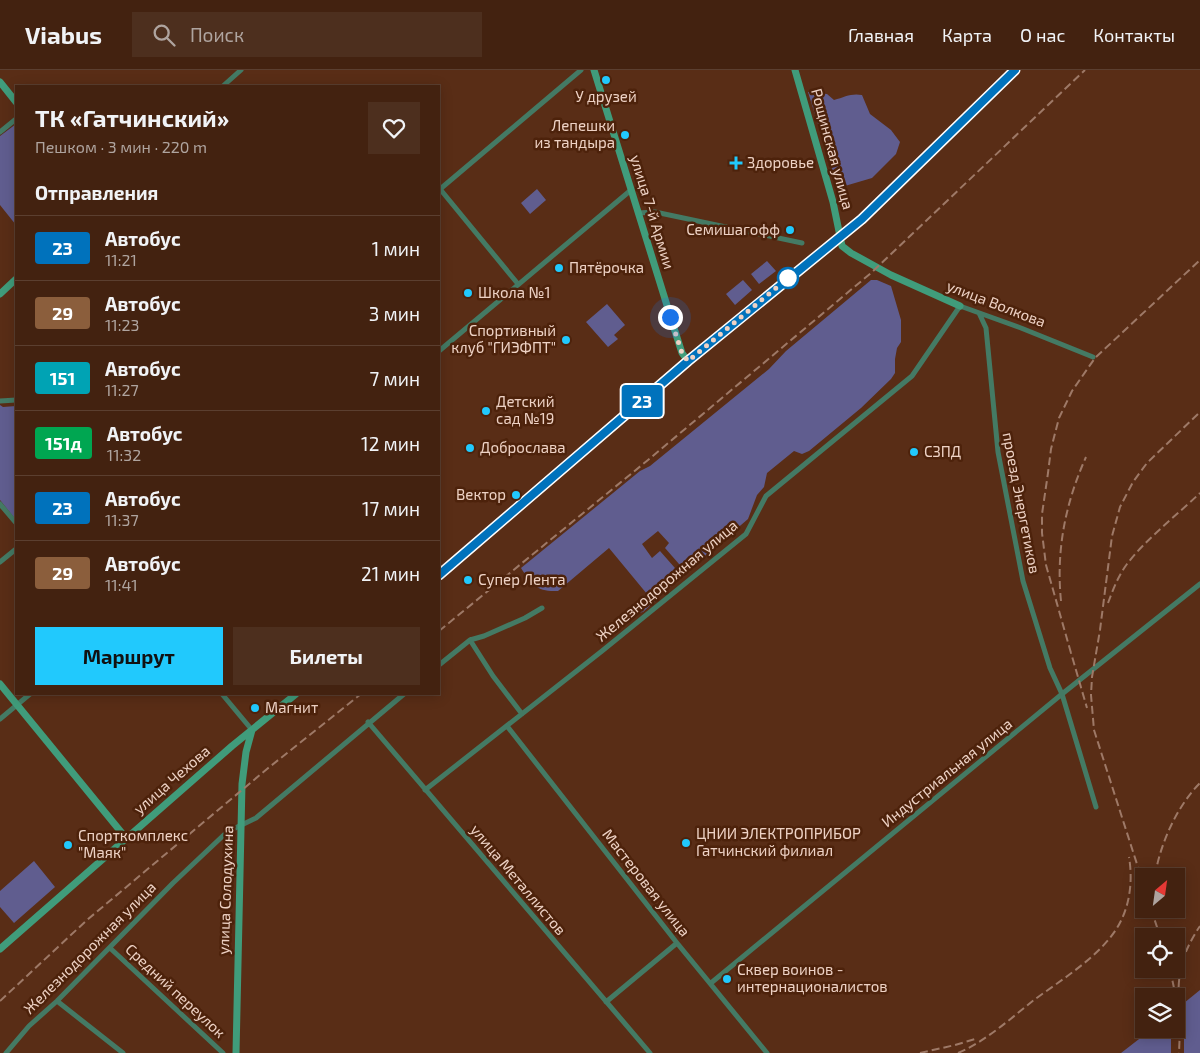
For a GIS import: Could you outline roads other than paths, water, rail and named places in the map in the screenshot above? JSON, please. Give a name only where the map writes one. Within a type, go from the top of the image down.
[{"type":"street","points":[[224,85],[240,70]]},
{"type":"street","points":[[440,189],[580,70]]},
{"type":"street","name":"улица 7-й Армии","points":[[594,70],[682,353],[688,361]]},
{"type":"street","name":"Рощинская улица","points":[[795,70],[833,202],[840,236]]},
{"type":"street","points":[[440,574],[688,361],[840,236],[882,199],[1015,70]]},
{"type":"street","points":[[0,82],[15,101]]},
{"type":"street","points":[[0,132],[15,120]]},
{"type":"street","points":[[440,349],[631,190]]},
{"type":"street","points":[[440,191],[518,284]]},
{"type":"street","points":[[638,213],[655,212],[802,243]]},
{"type":"street","name":"улица Волкова","points":[[840,236],[842,246],[846,250],[891,275],[960,306],[1093,357]]},
{"type":"street","points":[[0,294],[15,280]]},
{"type":"street","name":"Железнодорожная улица","points":[[425,790],[746,534],[766,496],[912,376],[960,306]]},
{"type":"street","name":"проезд Энергетиков","points":[[978,313],[983,319],[986,328],[998,452],[1023,581],[1050,668],[1062,694],[1096,807]]},
{"type":"street","points":[[0,401],[15,400]]},
{"type":"street","points":[[0,504],[15,522]]},
{"type":"street","points":[[0,562],[15,549]]},
{"type":"street","name":"Индустриальная улица","points":[[711,983],[1062,694],[1200,584]]},
{"type":"street","points":[[440,664],[470,640],[506,627],[542,608]]},
{"type":"street","points":[[470,640],[493,676],[522,714]]},
{"type":"street","points":[[0,684],[126,838]]},
{"type":"street","points":[[0,719],[29,695]]},
{"type":"street","points":[[223,695],[252,730]]},
{"type":"street","name":"улица Чехова","points":[[0,949],[236,743],[295,695]]},
{"type":"street","name":"Железнодорожная улица","points":[[6,1053],[29,1026],[57,1001],[173,883],[227,832],[256,818],[368,722],[403,695]]},
{"type":"street","name":"улица Металлистов","points":[[368,722],[650,1053]]},
{"type":"street","name":"Мастеровая улица","points":[[507,726],[677,943],[767,1053]]},
{"type":"street","name":"улица Солодухина","points":[[236,1053],[242,784],[246,752],[252,730]]},
{"type":"street","points":[[236,743],[243,745],[246,752]]},
{"type":"street","points":[[606,1002],[677,943]]},
{"type":"street","name":"Средний переулок","points":[[110,948],[223,1053]]},
{"type":"street","points":[[57,1001],[123,1053]]},
{"type":"railway","points":[[440,630],[648,460],[871,273],[1085,70]]},
{"type":"railway","points":[[1071,653],[1046,565],[1042,533],[1042,514],[1051,449],[1059,418],[1072,391],[1095,358],[1200,260]]},
{"type":"railway","points":[[1138,868],[1094,730],[1091,695],[1092,677],[1112,536],[1120,507],[1133,482],[1147,463],[1200,412]]},
{"type":"railway","points":[[1061,601],[1060,564],[1064,528],[1073,492],[1086,457]]},
{"type":"railway","points":[[1108,603],[1116,583],[1127,564],[1152,536],[1200,493]]},
{"type":"railway","points":[[1069,646],[1087,708]]},
{"type":"railway","points":[[0,1001],[87,920],[267,769],[360,695]]},
{"type":"railway","points":[[1156,868],[1165,839],[1177,814],[1200,783]]},
{"type":"railway","points":[[958,1053],[997,1029],[1079,967],[1109,939],[1117,928],[1128,903],[1131,875],[1129,857]]},
{"type":"railway","points":[[1154,918],[1157,928]]},
{"type":"railway","points":[[1179,988],[1179,977],[1184,957],[1200,926]]},
{"type":"railway","points":[[1172,978],[1174,988]]},
{"type":"railway","points":[[1179,1053],[1180,1038]]},
{"type":"railway","points":[[920,1053],[975,1039]]},
{"type":"place","name":"У друзей","points":[[606,80]]},
{"type":"place","name":"Лепешки из тандыра","points":[[625,135]]},
{"type":"place","name":"Здоровье","points":[[736,163]]},
{"type":"place","name":"Семишагофф","points":[[790,230]]},
{"type":"place","name":"Пятёрочка","points":[[559,268]]},
{"type":"place","name":"Школа №1","points":[[468,293]]},
{"type":"place","name":"Спортивный клуб \"ГИЭФПТ\"","points":[[566,340]]},
{"type":"place","name":"Детский сад №19","points":[[486,411]]},
{"type":"place","name":"Доброслава","points":[[470,448]]},
{"type":"place","name":"СЗПД","points":[[914,452]]},
{"type":"place","name":"Вектор","points":[[516,495]]},
{"type":"place","name":"Супер Лента","points":[[468,580]]},
{"type":"place","name":"Магнит","points":[[255,708]]},
{"type":"place","name":"ЦНИИ ЭЛЕКТРОПРИБОР Гатчинский филиал","points":[[686,843]]},
{"type":"place","name":"Спорткомплекс \"Маяк\"","points":[[68,845]]},
{"type":"place","name":"Сквер воинов - интернационалистов","points":[[727,979]]}]
